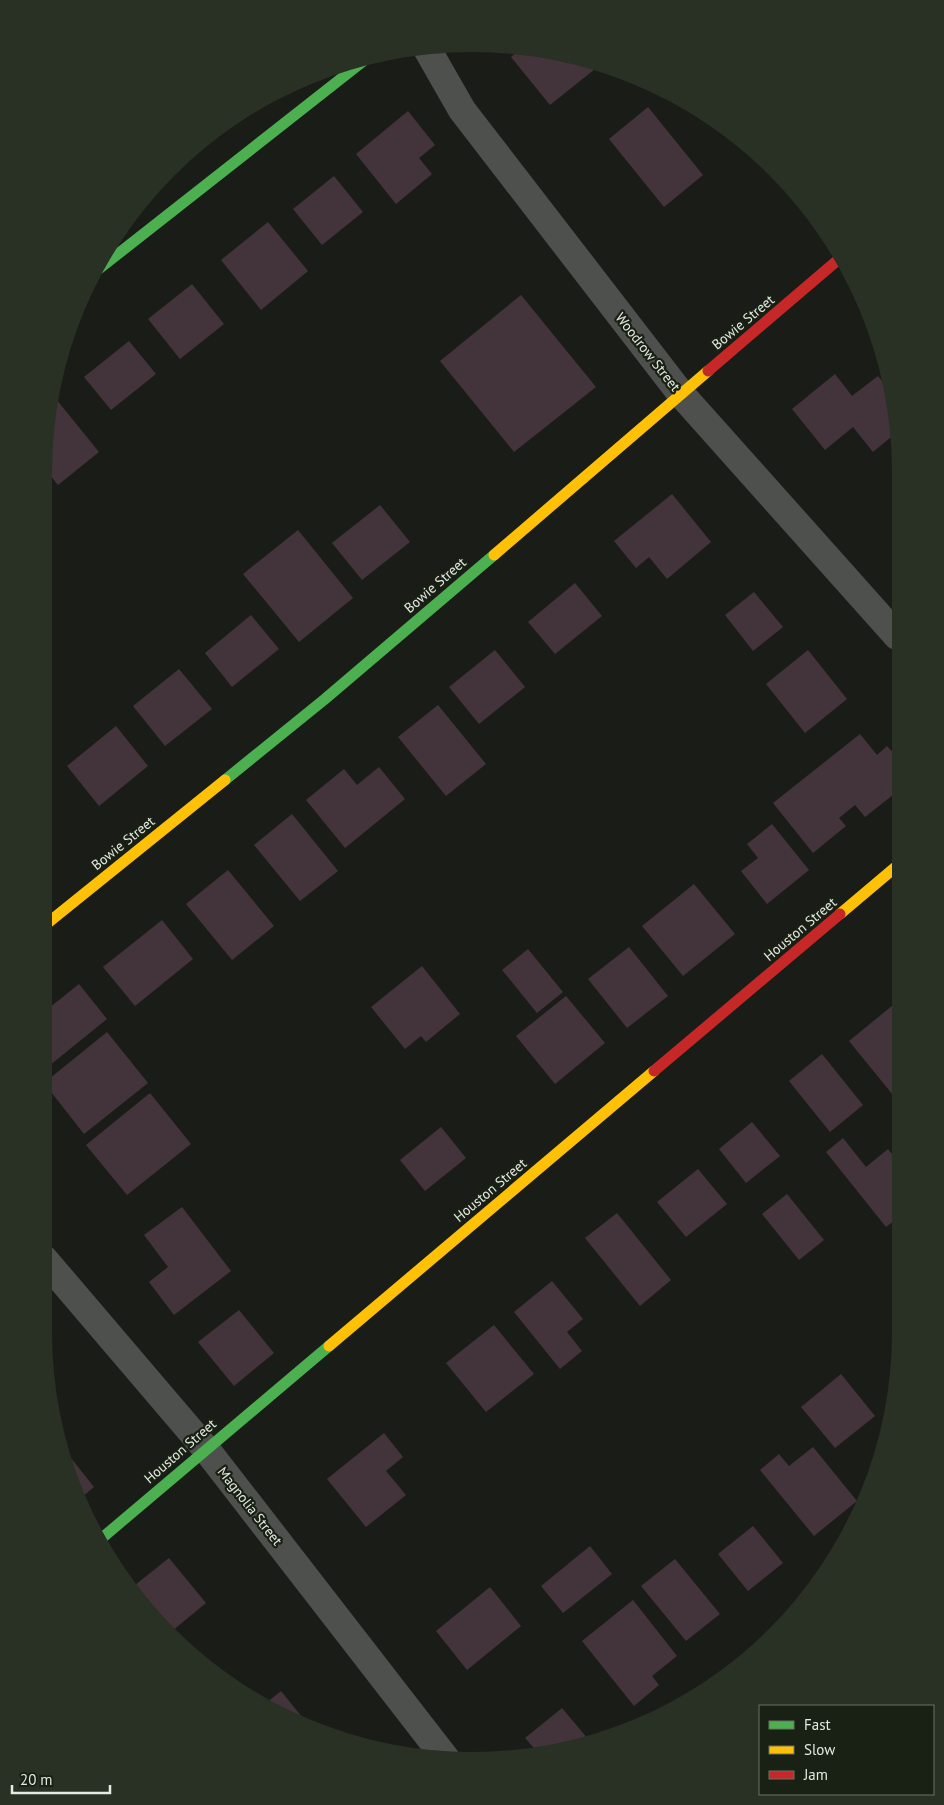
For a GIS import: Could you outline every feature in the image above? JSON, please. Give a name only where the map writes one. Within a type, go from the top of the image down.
[{"type":"street","name":"Woodrow Street","points":[[430,55],[462,110],[680,394],[892,630]]},
{"type":"street","points":[[110,260],[351,71]]},
{"type":"street","name":"Bowie Street","points":[[52,920],[325,699],[835,262]]},
{"type":"street","name":"Houston Street","points":[[105,1535],[892,870]]},
{"type":"street","name":"Magnolia Street","points":[[52,1268],[206,1449],[440,1752]]},
{"type":"building","points":[[514,55],[527,56],[593,71],[550,105],[511,57]]},
{"type":"building","points":[[648,107],[703,175],[664,207],[609,139]]},
{"type":"building","points":[[408,111],[435,145],[419,158],[432,174],[396,204],[356,154]]},
{"type":"building","points":[[334,176],[363,212],[322,245],[293,209]]},
{"type":"building","points":[[268,222],[308,271],[261,310],[221,260]]},
{"type":"building","points":[[192,284],[224,324],[180,359],[148,319]]},
{"type":"building","points":[[521,295],[596,387],[514,452],[440,361]]},
{"type":"building","points":[[129,341],[156,374],[111,410],[84,377]]},
{"type":"building","points":[[835,374],[852,396],[878,376],[883,390],[890,438],[873,452],[853,427],[825,450],[792,409]]},
{"type":"building","points":[[59,402],[99,452],[58,485],[52,478],[52,472],[53,445]]},
{"type":"building","points":[[672,494],[711,542],[667,579],[649,557],[636,568],[614,541]]},
{"type":"building","points":[[380,505],[410,542],[362,580],[332,543]]},
{"type":"building","points":[[298,530],[353,598],[299,642],[243,574]]},
{"type":"building","points":[[575,583],[602,616],[555,654],[528,622]]},
{"type":"building","points":[[754,592],[783,627],[753,651],[725,615]]},
{"type":"building","points":[[251,615],[279,649],[232,687],[205,653]]},
{"type":"building","points":[[495,650],[525,687],[479,724],[449,687]]},
{"type":"building","points":[[808,650],[847,699],[805,733],[766,684]]},
{"type":"building","points":[[179,669],[212,709],[165,746],[133,706]]},
{"type":"building","points":[[438,705],[486,764],[446,796],[398,737]]},
{"type":"building","points":[[116,726],[148,766],[99,806],[67,766]]},
{"type":"building","points":[[860,734],[877,755],[887,746],[892,751],[892,796],[865,817],[855,805],[839,818],[846,826],[813,853],[773,803]]},
{"type":"building","points":[[379,767],[405,799],[345,848],[306,800],[344,769],[357,785]]},
{"type":"building","points":[[292,814],[338,871],[300,901],[254,845]]},
{"type":"building","points":[[772,824],[809,870],[767,904],[741,871],[758,858],[747,844]]},
{"type":"building","points":[[228,870],[274,926],[232,960],[186,904]]},
{"type":"building","points":[[694,884],[735,934],[683,976],[642,926]]},
{"type":"building","points":[[162,920],[193,959],[135,1006],[103,967]]},
{"type":"building","points":[[629,947],[668,996],[627,1028],[588,979]]},
{"type":"building","points":[[528,949],[563,992],[537,1013],[502,970]]},
{"type":"building","points":[[422,966],[460,1014],[426,1042],[421,1036],[405,1049],[371,1007]]},
{"type":"building","points":[[79,984],[107,1019],[52,1064],[52,1006]]},
{"type":"building","points":[[566,996],[605,1043],[555,1084],[516,1036]]},
{"type":"building","points":[[892,1006],[892,1094],[849,1041]]},
{"type":"building","points":[[107,1032],[148,1083],[84,1134],[52,1093],[52,1077]]},
{"type":"building","points":[[822,1054],[863,1105],[830,1132],[789,1081]]},
{"type":"building","points":[[150,1093],[191,1144],[127,1195],[86,1145]]},
{"type":"building","points":[[752,1122],[780,1156],[746,1183],[719,1149]]},
{"type":"building","points":[[441,1127],[466,1158],[425,1191],[400,1160]]},
{"type":"building","points":[[843,1138],[866,1167],[888,1149],[892,1154],[892,1222],[886,1227],[826,1152]]},
{"type":"building","points":[[698,1169],[727,1204],[686,1237],[657,1202]]},
{"type":"building","points":[[787,1194],[824,1240],[799,1260],[762,1214]]},
{"type":"building","points":[[182,1207],[231,1271],[174,1315],[149,1282],[168,1267],[144,1235]]},
{"type":"building","points":[[617,1213],[671,1280],[640,1306],[585,1238]]},
{"type":"building","points":[[552,1281],[583,1319],[567,1332],[582,1351],[560,1369],[514,1312]]},
{"type":"building","points":[[239,1310],[274,1353],[234,1386],[198,1342]]},
{"type":"building","points":[[494,1325],[534,1374],[486,1412],[446,1363]]},
{"type":"building","points":[[841,1374],[875,1416],[835,1448],[801,1407]]},
{"type":"building","points":[[384,1433],[403,1457],[386,1471],[406,1495],[366,1527],[327,1479]]},
{"type":"building","points":[[813,1447],[856,1501],[814,1536],[760,1470],[779,1454],[789,1466]]},
{"type":"building","points":[[73,1460],[94,1487],[84,1495]]},
{"type":"building","points":[[753,1526],[783,1563],[748,1591],[718,1554]]},
{"type":"building","points":[[590,1546],[612,1574],[563,1613],[541,1586]]},
{"type":"building","points":[[169,1558],[206,1603],[174,1629],[136,1584]]},
{"type":"building","points":[[675,1559],[720,1614],[686,1641],[641,1586]]},
{"type":"building","points":[[490,1587],[521,1626],[467,1670],[436,1631]]},
{"type":"building","points":[[633,1600],[677,1656],[652,1676],[659,1685],[634,1706],[582,1641]]},
{"type":"building","points":[[281,1691],[302,1716],[286,1709],[270,1700]]},
{"type":"building","points":[[562,1708],[586,1736],[534,1748],[525,1738]]},
{"type":"traffic: fast","points":[[110,260],[351,71]]},
{"type":"traffic: fast","points":[[225,780],[325,699],[494,555]]},
{"type":"traffic: fast","points":[[105,1536],[329,1346]]},
{"type":"traffic: slow","points":[[494,555],[708,371]]},
{"type":"traffic: slow","points":[[52,920],[225,780]]},
{"type":"traffic: slow","points":[[840,914],[892,870]]},
{"type":"traffic: slow","points":[[329,1346],[654,1071]]},
{"type":"traffic: jam","points":[[708,371],[835,262]]},
{"type":"traffic: jam","points":[[654,1071],[840,914]]}]
